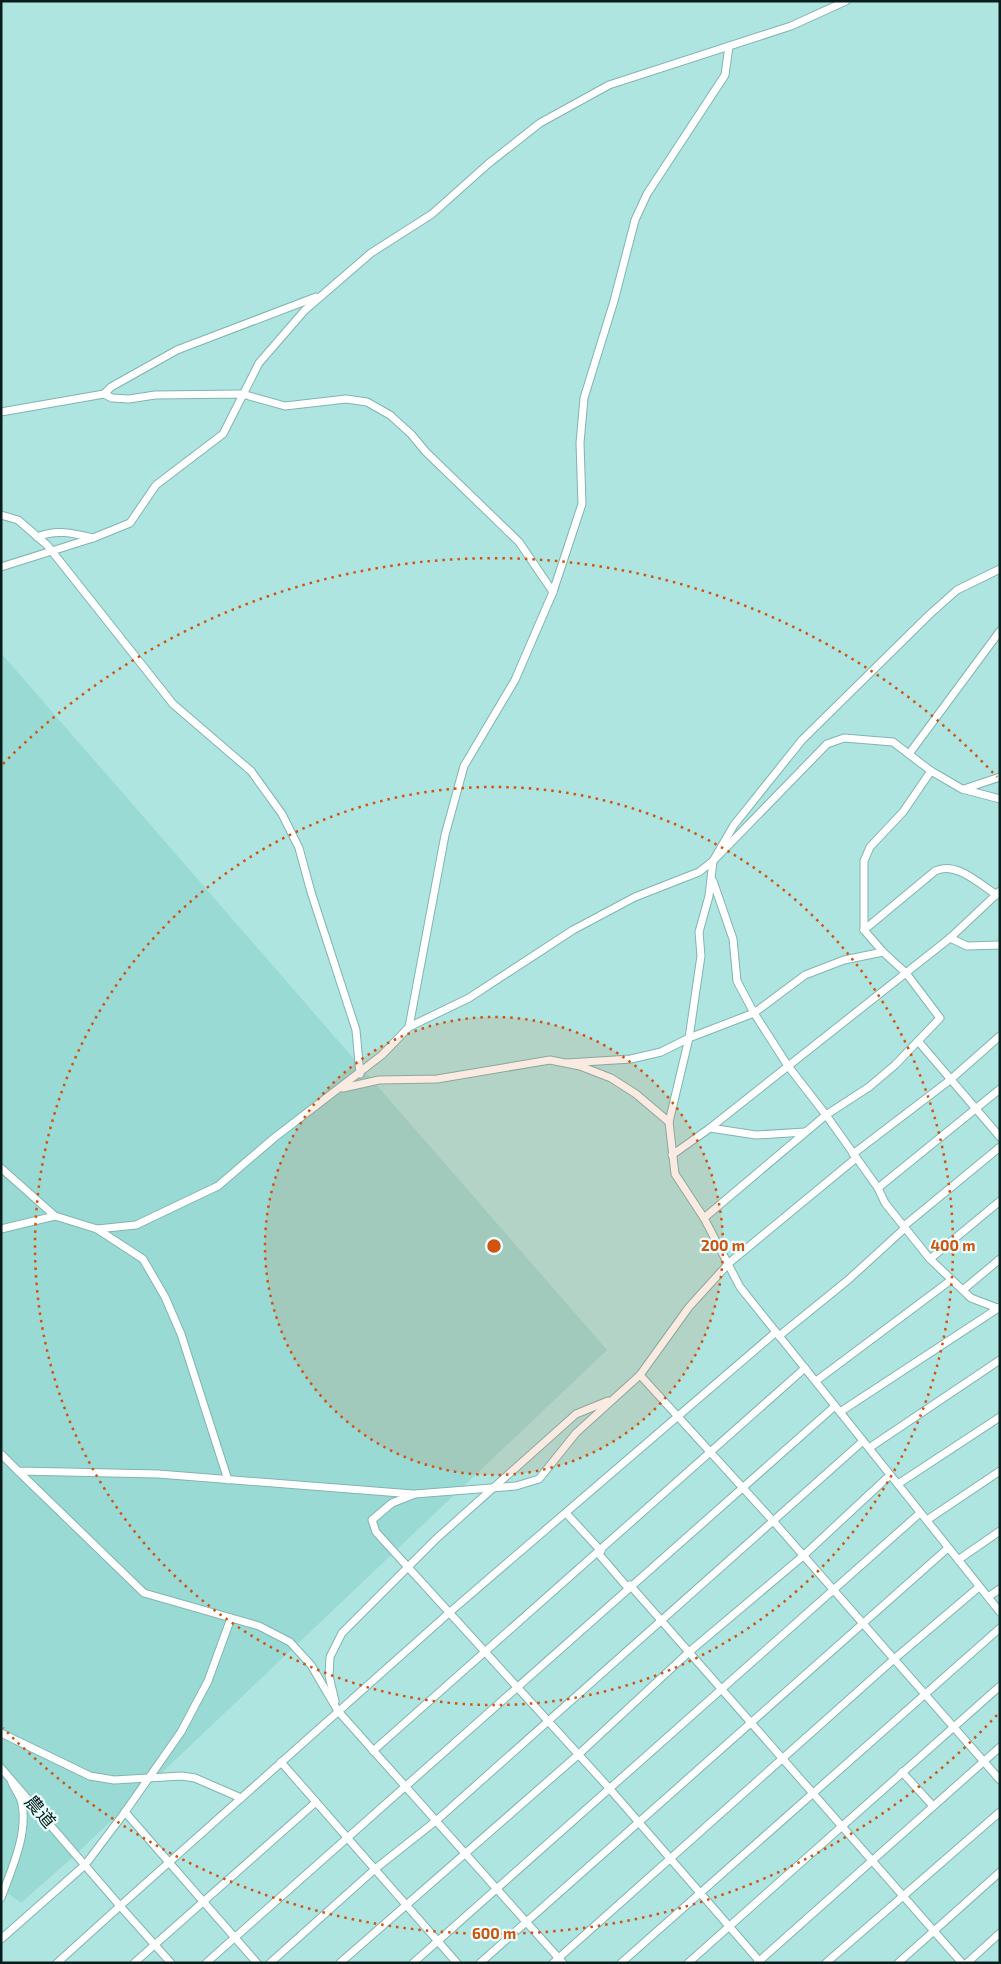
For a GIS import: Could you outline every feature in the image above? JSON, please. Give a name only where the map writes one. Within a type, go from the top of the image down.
[{"type":"street","points":[[1,567],[93,538],[130,523],[156,485],[223,434],[259,363],[287,329],[324,293],[371,253],[432,214],[488,164],[540,122],[609,85],[791,26],[846,1]]},
{"type":"street","points":[[409,1027],[445,835],[464,766],[515,680],[553,592],[582,504],[580,443],[584,398],[614,301],[635,220],[647,194],[725,74],[729,46]]},
{"type":"street","points":[[1,412],[104,394],[111,387],[177,350],[302,304],[324,293]]},
{"type":"street","points":[[104,394],[112,398],[129,399],[155,395],[242,394],[284,406],[346,399],[367,402],[390,415],[519,542],[553,592]]},
{"type":"street","points":[[1,515],[18,520],[51,551],[173,704],[251,771],[282,814],[298,848],[356,1030],[360,1074]]},
{"type":"street","points":[[36,537],[46,533],[68,532],[93,538]]},
{"type":"street","points":[[1000,569],[957,590],[950,596],[802,740],[734,825],[714,861],[712,878],[699,932],[701,956],[688,1038],[669,1122],[675,1174],[704,1218],[740,1287],[1000,1612]]},
{"type":"street","points":[[909,754],[1000,631]]},
{"type":"street","points":[[97,1229],[136,1225],[218,1186],[274,1138],[360,1074],[382,1055],[409,1027],[469,998],[573,930],[635,897],[698,872],[714,861],[827,744],[844,738],[893,742],[931,771],[962,789],[1000,799]]},
{"type":"street","points":[[704,1218],[826,1115],[869,1087],[940,1018],[906,973],[864,930],[864,861],[870,847],[903,812],[931,771]]},
{"type":"street","points":[[962,789],[1000,777]]},
{"type":"street","points":[[672,1155],[710,1128],[950,938],[999,893],[954,868],[944,867],[935,871],[864,930]]},
{"type":"street","points":[[712,878],[733,939],[738,981],[754,1013],[788,1066],[878,1188],[885,1203],[930,1259],[951,1280],[964,1289],[971,1298],[999,1308]]},
{"type":"street","points":[[950,938],[967,946],[1000,944]]},
{"type":"street","points":[[567,1063],[631,1059],[661,1052],[688,1038],[754,1013],[805,975],[844,960],[884,952]]},
{"type":"street","points":[[18,1471],[158,1474],[415,1494],[516,1486],[538,1479],[576,1433],[640,1375],[689,1307],[729,1263],[854,1157],[950,1080],[1000,1036]]},
{"type":"street","points":[[918,1041],[1000,1137]]},
{"type":"street","points":[[340,1089],[379,1080],[437,1078],[550,1060],[567,1063],[611,1078],[636,1094],[669,1122]]},
{"type":"street","points":[[878,1188],[1000,1089]]},
{"type":"street","points":[[710,1128],[756,1135],[780,1136],[806,1132]]},
{"type":"street","points":[[57,1963],[280,1762],[676,1416],[848,1280],[904,1227],[1000,1147]]},
{"type":"street","points":[[1,1168],[55,1216],[97,1229],[143,1259],[165,1297],[181,1334],[228,1480]]},
{"type":"street","points":[[930,1259],[1000,1201]]},
{"type":"street","points":[[1,1229],[55,1216]]},
{"type":"street","points":[[964,1289],[1000,1259]]},
{"type":"street","points":[[816,1381],[951,1280]]},
{"type":"street","points":[[206,1963],[740,1488],[837,1409],[999,1308]]},
{"type":"street","points":[[869,1448],[1000,1360]]},
{"type":"street","points":[[373,1751],[805,1368]]},
{"type":"street","points":[[640,1375],[740,1488],[774,1522],[861,1624],[1000,1780]]},
{"type":"street","points":[[338,1711],[329,1676],[330,1657],[342,1633],[408,1566],[576,1414],[616,1397]]},
{"type":"street","points":[[898,1484],[1000,1417]]},
{"type":"street","points":[[270,1963],[375,1870],[437,1820],[546,1721],[774,1522],[863,1441]]},
{"type":"street","points":[[1,1454],[144,1593],[260,1626],[290,1642],[311,1665],[338,1711],[437,1820],[558,1961],[670,1858],[893,1660],[979,1587]]},
{"type":"street","points":[[927,1520],[1000,1471]]},
{"type":"street","points":[[340,1963],[464,1852],[579,1754],[689,1652],[803,1556],[890,1475]]},
{"type":"street","points":[[415,1494],[392,1503],[372,1520],[376,1532],[450,1612],[546,1721],[579,1754],[730,1925],[759,1962],[1000,1747]]},
{"type":"street","points":[[566,1513],[962,1963]]},
{"type":"street","points":[[413,1963],[920,1513]]},
{"type":"street","points":[[958,1560],[1000,1531]]},
{"type":"street","points":[[480,1963],[948,1548]]},
{"type":"street","points":[[988,1597],[1000,1589]]},
{"type":"street","points":[[1,1939],[85,1865],[125,1812],[181,1732],[208,1681],[231,1618]]},
{"type":"street","points":[[621,1963],[1000,1628]]},
{"type":"street","points":[[688,1963],[1000,1686]]},
{"type":"street","points":[[1,1734],[90,1776],[114,1780],[196,1778],[241,1798]]},
{"type":"street","points":[[280,1762],[457,1963]]},
{"type":"street","name":"農道","points":[[1,1768],[171,1963]]},
{"type":"street","points":[[902,1772],[933,1806]]},
{"type":"street","points":[[1,1898],[17,1851],[22,1826],[22,1804],[8,1774]]},
{"type":"street","points":[[134,1963],[316,1802]]},
{"type":"street","points":[[125,1812],[258,1963]]},
{"type":"street","points":[[826,1963],[1000,1812]]},
{"type":"street","points":[[898,1963],[1000,1872]]},
{"type":"street","points":[[966,1963],[1000,1933]]},
{"type":"shaded area","points":[[1,653],[607,1350],[73,1857],[21,1903],[1,1888]]}]
